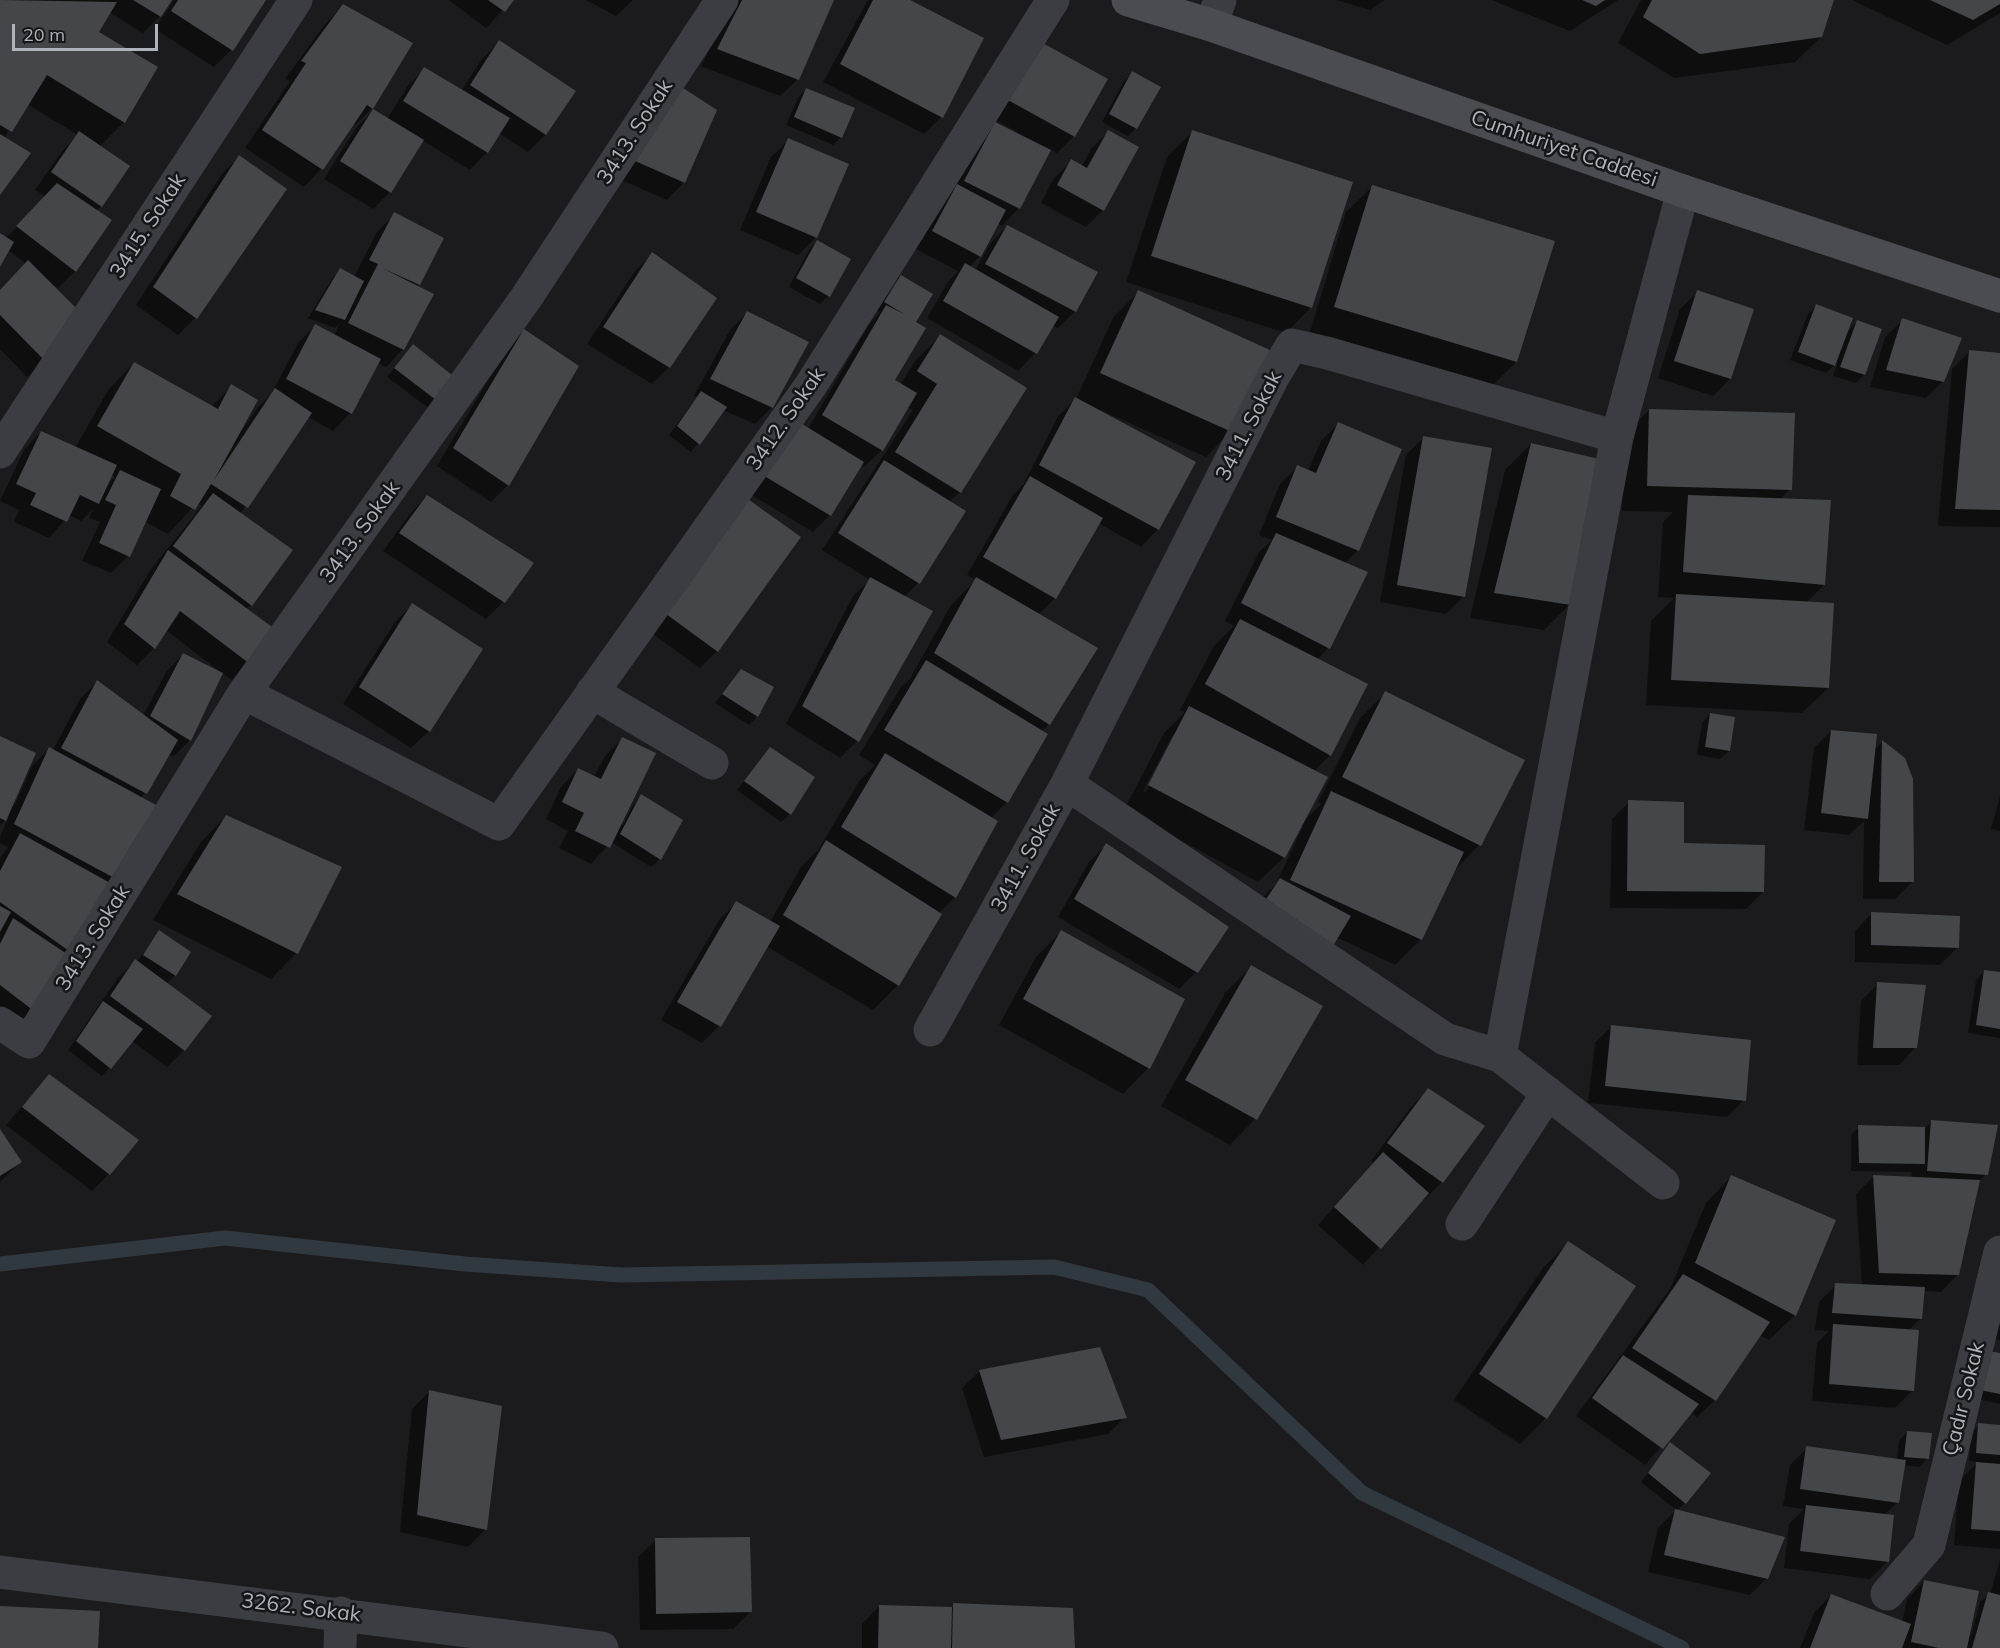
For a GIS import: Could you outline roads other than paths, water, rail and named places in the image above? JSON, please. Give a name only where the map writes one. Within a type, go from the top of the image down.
[{"type":"main road","name":"Cumhuriyet Caddesi","points":[[1128,0],[1216,13],[1683,191],[2000,296]]},
{"type":"street","name":"3415. Sokak","points":[[0,452],[296,0]]},
{"type":"street","name":"3413. Sokak","points":[[0,1023],[29,1042],[244,693],[526,298],[722,0]]},
{"type":"street","name":"3412. Sokak","points":[[244,693],[499,824],[811,385],[1053,0]]},
{"type":"street","points":[[1500,1056],[1617,437],[1683,191]]},
{"type":"street","name":"3411. Sokak","points":[[930,1030],[1067,784],[1273,377],[1292,345],[1327,353],[1617,437]]},
{"type":"street","points":[[592,692],[712,763]]},
{"type":"street","points":[[1067,784],[1445,1039],[1500,1056],[1663,1183]]},
{"type":"street","points":[[1462,1224],[1548,1094]]},
{"type":"street","name":"Çadır Sokak","points":[[1887,1594],[1929,1545],[2000,1252]]},
{"type":"street","name":"3262. Sokak","points":[[0,1572],[341,1613],[602,1648]]},
{"type":"street","points":[[340,1648],[341,1613]]},
{"type":"waterway","points":[[0,1264],[225,1238],[465,1264],[621,1275],[1054,1267],[1148,1290],[1362,1493],[1682,1648]]}]
